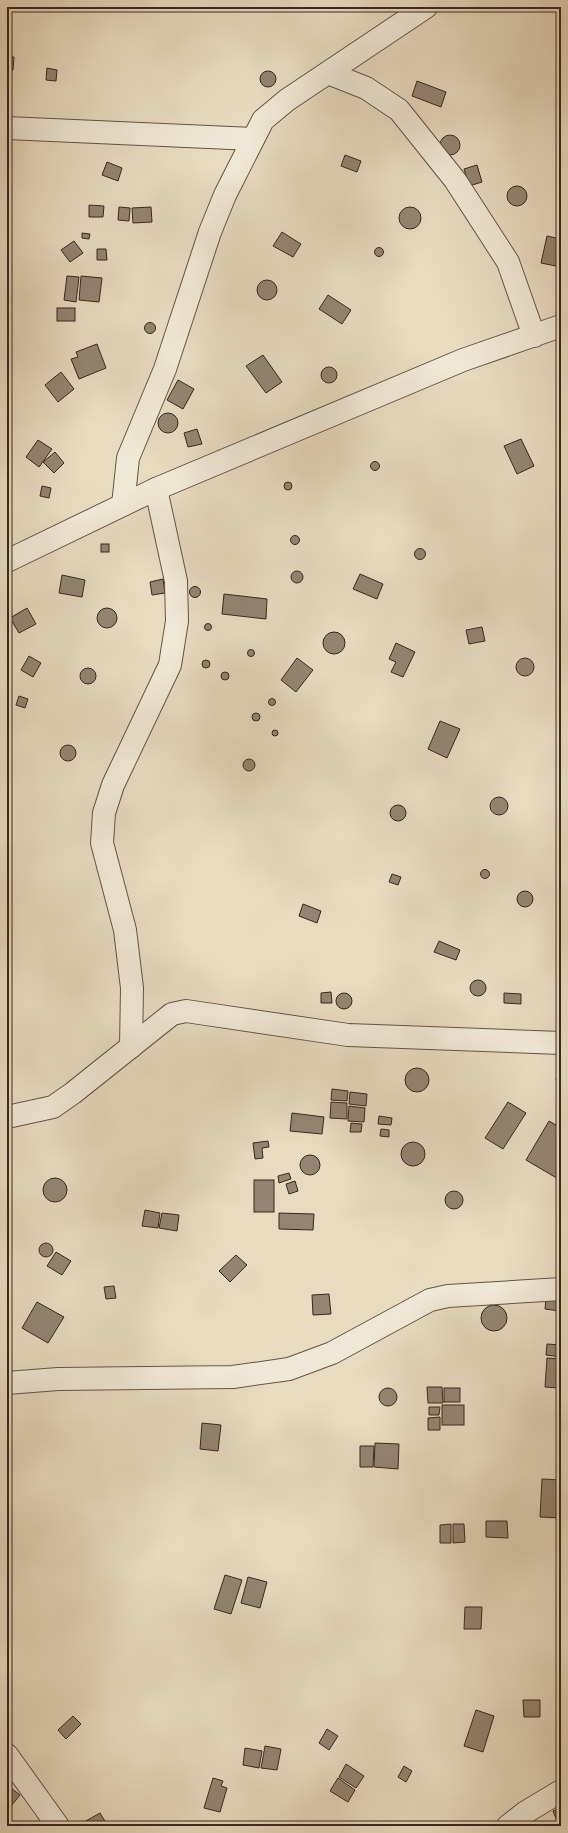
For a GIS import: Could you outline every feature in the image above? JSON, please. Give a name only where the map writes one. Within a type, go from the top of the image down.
[{"type":"street","points":[[123,505],[128,458],[165,369],[210,232],[225,195],[263,120],[287,100],[426,7]]},
{"type":"street","points":[[328,73],[366,88],[399,110],[450,174],[508,262],[534,336]]},
{"type":"street","points":[[7,128],[253,139]]},
{"type":"street","points":[[8,560],[156,489],[462,360],[561,326]]},
{"type":"street","points":[[131,1047],[132,988],[125,930],[102,843],[103,820],[113,785],[151,707],[172,658],[177,621],[176,581],[156,489]]},
{"type":"street","points":[[7,1117],[53,1107],[73,1093],[172,1014],[186,1011],[348,1035],[561,1044]]},
{"type":"street","points":[[7,1383],[58,1379],[233,1377],[288,1368],[332,1353],[430,1300],[448,1296],[561,1289]]},
{"type":"street","points":[[7,1755],[58,1826]]},
{"type":"street","points":[[508,1826],[531,1819],[561,1791]]},
{"type":"building","points":[[278,7],[278,9],[263,8]]},
{"type":"building","points":[[7,56],[14,57],[13,70],[7,70]]},
{"type":"building","points":[[47,68],[57,70],[56,81],[46,80]]},
{"type":"building","points":[[265,71],[271,71],[276,76],[274,85],[271,87],[265,87],[260,82],[260,76]]},
{"type":"building","points":[[417,81],[446,92],[441,107],[412,96]]},
{"type":"building","points":[[450,135],[457,138],[460,145],[457,152],[450,155],[443,152],[440,145],[443,138]]},
{"type":"building","points":[[345,155],[361,161],[357,172],[341,166]]},
{"type":"building","points":[[107,162],[122,168],[118,181],[102,175]]},
{"type":"building","points":[[477,165],[482,182],[469,186],[464,169]]},
{"type":"building","points":[[517,186],[524,189],[527,196],[524,203],[517,206],[510,203],[507,196],[510,189]]},
{"type":"building","points":[[89,205],[104,206],[103,217],[89,217]]},
{"type":"building","points":[[119,207],[130,208],[129,221],[118,220]]},
{"type":"building","points":[[151,207],[152,222],[133,223],[132,208]]},
{"type":"building","points":[[410,207],[418,210],[421,218],[418,226],[410,229],[402,226],[399,218],[402,210]]},
{"type":"building","points":[[282,232],[301,244],[293,257],[273,246]]},
{"type":"building","points":[[82,233],[90,234],[89,239],[82,238]]},
{"type":"building","points":[[547,236],[561,239],[561,267],[541,263]]},
{"type":"building","points":[[74,241],[83,253],[70,262],[61,250]]},
{"type":"building","points":[[377,248],[381,248],[383,252],[381,256],[377,256],[375,254],[375,250]]},
{"type":"building","points":[[97,249],[106,249],[107,260],[97,260]]},
{"type":"building","points":[[67,276],[79,277],[76,302],[64,300]]},
{"type":"building","points":[[81,276],[102,278],[99,302],[79,300]]},
{"type":"building","points":[[267,280],[274,283],[277,290],[274,297],[267,300],[260,297],[257,290],[260,283]]},
{"type":"building","points":[[7,289],[11,290],[9,303],[7,303]]},
{"type":"building","points":[[328,295],[351,310],[342,324],[319,309]]},
{"type":"building","points":[[57,308],[75,308],[75,321],[57,321]]},
{"type":"building","points":[[150,322],[154,324],[156,328],[154,332],[150,334],[146,332],[144,328],[146,324]]},
{"type":"building","points":[[97,344],[106,368],[79,379],[71,359],[78,357],[76,352]]},
{"type":"building","points":[[263,355],[282,382],[266,393],[246,366]]},
{"type":"building","points":[[329,367],[335,369],[337,375],[335,381],[329,383],[323,381],[321,375],[323,369]]},
{"type":"building","points":[[61,372],[74,389],[58,402],[45,385]]},
{"type":"building","points":[[178,380],[194,389],[183,409],[167,400]]},
{"type":"building","points":[[168,413],[175,416],[178,423],[175,430],[168,433],[161,430],[158,423],[161,416]]},
{"type":"building","points":[[197,429],[202,444],[188,447],[184,433]]},
{"type":"building","points":[[521,439],[534,466],[517,474],[504,446]]},
{"type":"building","points":[[38,440],[52,449],[39,467],[26,457]]},
{"type":"building","points":[[55,452],[64,463],[54,473],[43,462]]},
{"type":"building","points":[[373,462],[377,462],[379,466],[377,470],[373,470],[371,468],[371,464]]},
{"type":"building","points":[[286,482],[290,482],[292,486],[290,490],[286,490],[284,488],[284,484]]},
{"type":"building","points":[[42,486],[51,488],[49,498],[40,496]]},
{"type":"building","points":[[295,535],[300,540],[295,545],[290,540]]},
{"type":"building","points":[[101,544],[109,544],[109,552],[101,552]]},
{"type":"building","points":[[418,549],[422,549],[424,550],[424,558],[418,559],[415,556],[415,552]]},
{"type":"building","points":[[295,571],[299,571],[303,577],[299,583],[295,583],[291,579],[291,575]]},
{"type":"building","points":[[360,574],[383,584],[377,599],[353,589]]},
{"type":"building","points":[[62,575],[85,580],[82,597],[59,593]]},
{"type":"building","points":[[163,579],[165,593],[152,595],[150,582]]},
{"type":"building","points":[[193,587],[197,587],[199,588],[199,596],[193,597],[190,594],[190,590]]},
{"type":"building","points":[[224,594],[267,599],[266,619],[222,614]]},
{"type":"building","points":[[27,608],[36,624],[19,633],[10,618]]},
{"type":"building","points":[[107,608],[114,611],[117,618],[114,625],[107,628],[100,625],[97,618],[100,611]]},
{"type":"building","points":[[208,623],[211,624],[211,630],[208,631],[205,630],[204,627],[205,624]]},
{"type":"building","points":[[482,627],[485,641],[469,644],[466,630]]},
{"type":"building","points":[[334,632],[342,635],[345,643],[342,651],[334,654],[326,651],[323,643],[326,635]]},
{"type":"building","points":[[396,643],[415,652],[403,677],[391,672],[396,662],[389,659]]},
{"type":"building","points":[[251,649],[254,650],[254,656],[251,657],[248,656],[247,653],[248,650]]},
{"type":"building","points":[[29,656],[41,663],[33,677],[21,670]]},
{"type":"building","points":[[297,658],[313,670],[296,692],[281,680]]},
{"type":"building","points":[[525,658],[531,661],[534,667],[531,673],[525,676],[519,673],[516,667],[519,661]]},
{"type":"building","points":[[206,660],[209,661],[209,667],[206,668],[203,667],[202,664],[203,661]]},
{"type":"building","points":[[85,668],[91,668],[96,673],[94,682],[91,684],[85,684],[80,679],[80,673]]},
{"type":"building","points":[[225,672],[228,673],[228,679],[225,680],[222,679],[221,676],[222,673]]},
{"type":"building","points":[[19,696],[28,699],[25,708],[16,705]]},
{"type":"building","points":[[272,699],[275,702],[272,705],[269,702]]},
{"type":"building","points":[[256,713],[259,714],[259,720],[256,721],[253,720],[252,717],[253,714]]},
{"type":"building","points":[[440,721],[460,729],[447,758],[428,749]]},
{"type":"building","points":[[561,727],[561,740],[557,734]]},
{"type":"building","points":[[275,730],[278,733],[275,736],[272,733]]},
{"type":"building","points":[[65,745],[71,745],[76,750],[74,759],[71,761],[65,761],[60,756],[60,750]]},
{"type":"building","points":[[249,759],[253,761],[255,765],[253,769],[249,771],[245,769],[243,765],[245,761]]},
{"type":"building","points":[[499,797],[505,800],[508,806],[505,812],[499,815],[493,812],[490,806],[493,800]]},
{"type":"building","points":[[395,805],[401,805],[406,810],[404,819],[401,821],[395,821],[390,816],[390,810]]},
{"type":"building","points":[[483,870],[487,870],[489,874],[487,878],[483,878],[481,876],[481,872]]},
{"type":"building","points":[[392,874],[401,877],[398,885],[389,882]]},
{"type":"building","points":[[522,891],[528,891],[533,896],[531,905],[528,907],[522,907],[517,902],[517,896]]},
{"type":"building","points":[[303,904],[321,911],[317,923],[299,916]]},
{"type":"building","points":[[439,941],[460,950],[456,960],[434,952]]},
{"type":"building","points":[[475,980],[481,980],[486,985],[484,994],[481,996],[475,996],[470,991],[470,985]]},
{"type":"building","points":[[331,992],[332,1003],[321,1003],[321,993]]},
{"type":"building","points":[[341,993],[347,993],[352,998],[350,1007],[347,1009],[341,1009],[336,1004],[336,998]]},
{"type":"building","points":[[504,993],[521,994],[521,1004],[504,1003]]},
{"type":"building","points":[[417,1068],[426,1071],[429,1080],[426,1089],[417,1092],[408,1089],[405,1080],[408,1071]]},
{"type":"building","points":[[560,1072],[561,1087],[558,1085],[556,1079]]},
{"type":"building","points":[[332,1089],[348,1091],[347,1101],[331,1100]]},
{"type":"building","points":[[350,1092],[367,1094],[366,1106],[349,1104]]},
{"type":"building","points":[[331,1102],[347,1103],[347,1119],[330,1118]]},
{"type":"building","points":[[508,1102],[526,1113],[503,1149],[485,1138]]},
{"type":"building","points":[[349,1106],[365,1108],[364,1122],[348,1121]]},
{"type":"building","points":[[292,1113],[324,1117],[322,1134],[290,1131]]},
{"type":"building","points":[[379,1116],[392,1118],[391,1125],[378,1124]]},
{"type":"building","points":[[549,1121],[561,1128],[560,1180],[526,1160]]},
{"type":"building","points":[[351,1123],[362,1124],[361,1132],[350,1132]]},
{"type":"building","points":[[381,1129],[389,1130],[389,1137],[380,1136]]},
{"type":"building","points":[[268,1141],[269,1147],[262,1148],[263,1158],[255,1159],[253,1143]]},
{"type":"building","points":[[413,1142],[422,1145],[425,1154],[422,1163],[413,1166],[404,1163],[401,1154],[404,1145]]},
{"type":"building","points":[[306,1155],[314,1155],[320,1161],[320,1169],[314,1175],[306,1175],[300,1169],[300,1161]]},
{"type":"building","points":[[289,1173],[291,1179],[279,1183],[278,1176]]},
{"type":"building","points":[[55,1178],[64,1181],[67,1190],[64,1199],[55,1202],[46,1199],[43,1190],[46,1181]]},
{"type":"building","points":[[254,1180],[274,1180],[274,1212],[254,1212]]},
{"type":"building","points":[[295,1181],[298,1191],[289,1194],[286,1184]]},
{"type":"building","points":[[450,1191],[458,1191],[463,1196],[461,1207],[458,1209],[450,1209],[445,1204],[445,1196]]},
{"type":"building","points":[[145,1210],[160,1213],[158,1228],[142,1226]]},
{"type":"building","points":[[162,1213],[179,1215],[177,1231],[159,1228]]},
{"type":"building","points":[[279,1213],[314,1214],[313,1230],[279,1229]]},
{"type":"building","points":[[43,1243],[49,1243],[53,1247],[53,1253],[49,1257],[43,1257],[39,1253],[39,1247]]},
{"type":"building","points":[[56,1252],[71,1261],[62,1275],[47,1266]]},
{"type":"building","points":[[236,1255],[247,1265],[230,1282],[219,1271]]},
{"type":"building","points":[[114,1286],[116,1298],[106,1299],[104,1287]]},
{"type":"building","points":[[329,1294],[331,1314],[313,1315],[312,1295]]},
{"type":"building","points":[[546,1299],[561,1301],[560,1311],[545,1309]]},
{"type":"building","points":[[37,1302],[64,1317],[48,1343],[22,1328]]},
{"type":"building","points":[[494,1305],[503,1309],[507,1318],[503,1327],[494,1331],[485,1327],[481,1318],[485,1309]]},
{"type":"building","points":[[547,1344],[561,1345],[561,1357],[546,1355]]},
{"type":"building","points":[[547,1358],[560,1359],[558,1388],[545,1387]]},
{"type":"building","points":[[427,1387],[442,1387],[443,1403],[428,1403]]},
{"type":"building","points":[[384,1388],[392,1388],[397,1393],[395,1404],[392,1406],[384,1406],[379,1401],[379,1393]]},
{"type":"building","points":[[444,1388],[460,1388],[460,1402],[444,1402]]},
{"type":"building","points":[[442,1405],[464,1405],[464,1425],[442,1425]]},
{"type":"building","points":[[429,1407],[440,1407],[439,1415],[429,1415]]},
{"type":"building","points":[[440,1417],[440,1430],[428,1430],[428,1418]]},
{"type":"building","points":[[202,1423],[221,1425],[218,1451],[200,1449]]},
{"type":"building","points":[[375,1443],[399,1444],[398,1469],[374,1467]]},
{"type":"building","points":[[360,1446],[374,1446],[373,1467],[360,1467]]},
{"type":"building","points":[[542,1479],[561,1480],[561,1518],[540,1517]]},
{"type":"building","points":[[486,1521],[507,1521],[508,1538],[486,1537]]},
{"type":"building","points":[[451,1524],[451,1543],[440,1543],[440,1525]]},
{"type":"building","points":[[453,1524],[464,1524],[465,1542],[453,1543]]},
{"type":"building","points":[[225,1575],[242,1580],[231,1614],[214,1609]]},
{"type":"building","points":[[248,1577],[267,1582],[260,1608],[241,1603]]},
{"type":"building","points":[[465,1607],[482,1607],[481,1629],[464,1629]]},
{"type":"building","points":[[523,1700],[540,1700],[540,1717],[524,1717]]},
{"type":"building","points":[[476,1710],[494,1716],[483,1752],[464,1746]]},
{"type":"building","points":[[73,1716],[81,1724],[66,1739],[58,1730]]},
{"type":"building","points":[[327,1729],[338,1736],[329,1750],[319,1743]]},
{"type":"building","points":[[265,1746],[281,1749],[277,1770],[261,1768]]},
{"type":"building","points":[[245,1748],[262,1751],[259,1768],[243,1765]]},
{"type":"building","points":[[346,1764],[364,1776],[356,1788],[339,1777]]},
{"type":"building","points":[[404,1766],[412,1771],[406,1782],[398,1777]]},
{"type":"building","points":[[213,1778],[223,1781],[221,1786],[227,1788],[220,1812],[204,1808]]},
{"type":"building","points":[[338,1778],[355,1790],[348,1802],[330,1791]]},
{"type":"building","points":[[7,1785],[20,1795],[7,1811]]},
{"type":"building","points":[[561,1808],[561,1826],[559,1826],[553,1811]]},
{"type":"building","points":[[100,1813],[108,1826],[87,1826],[84,1822]]}]
